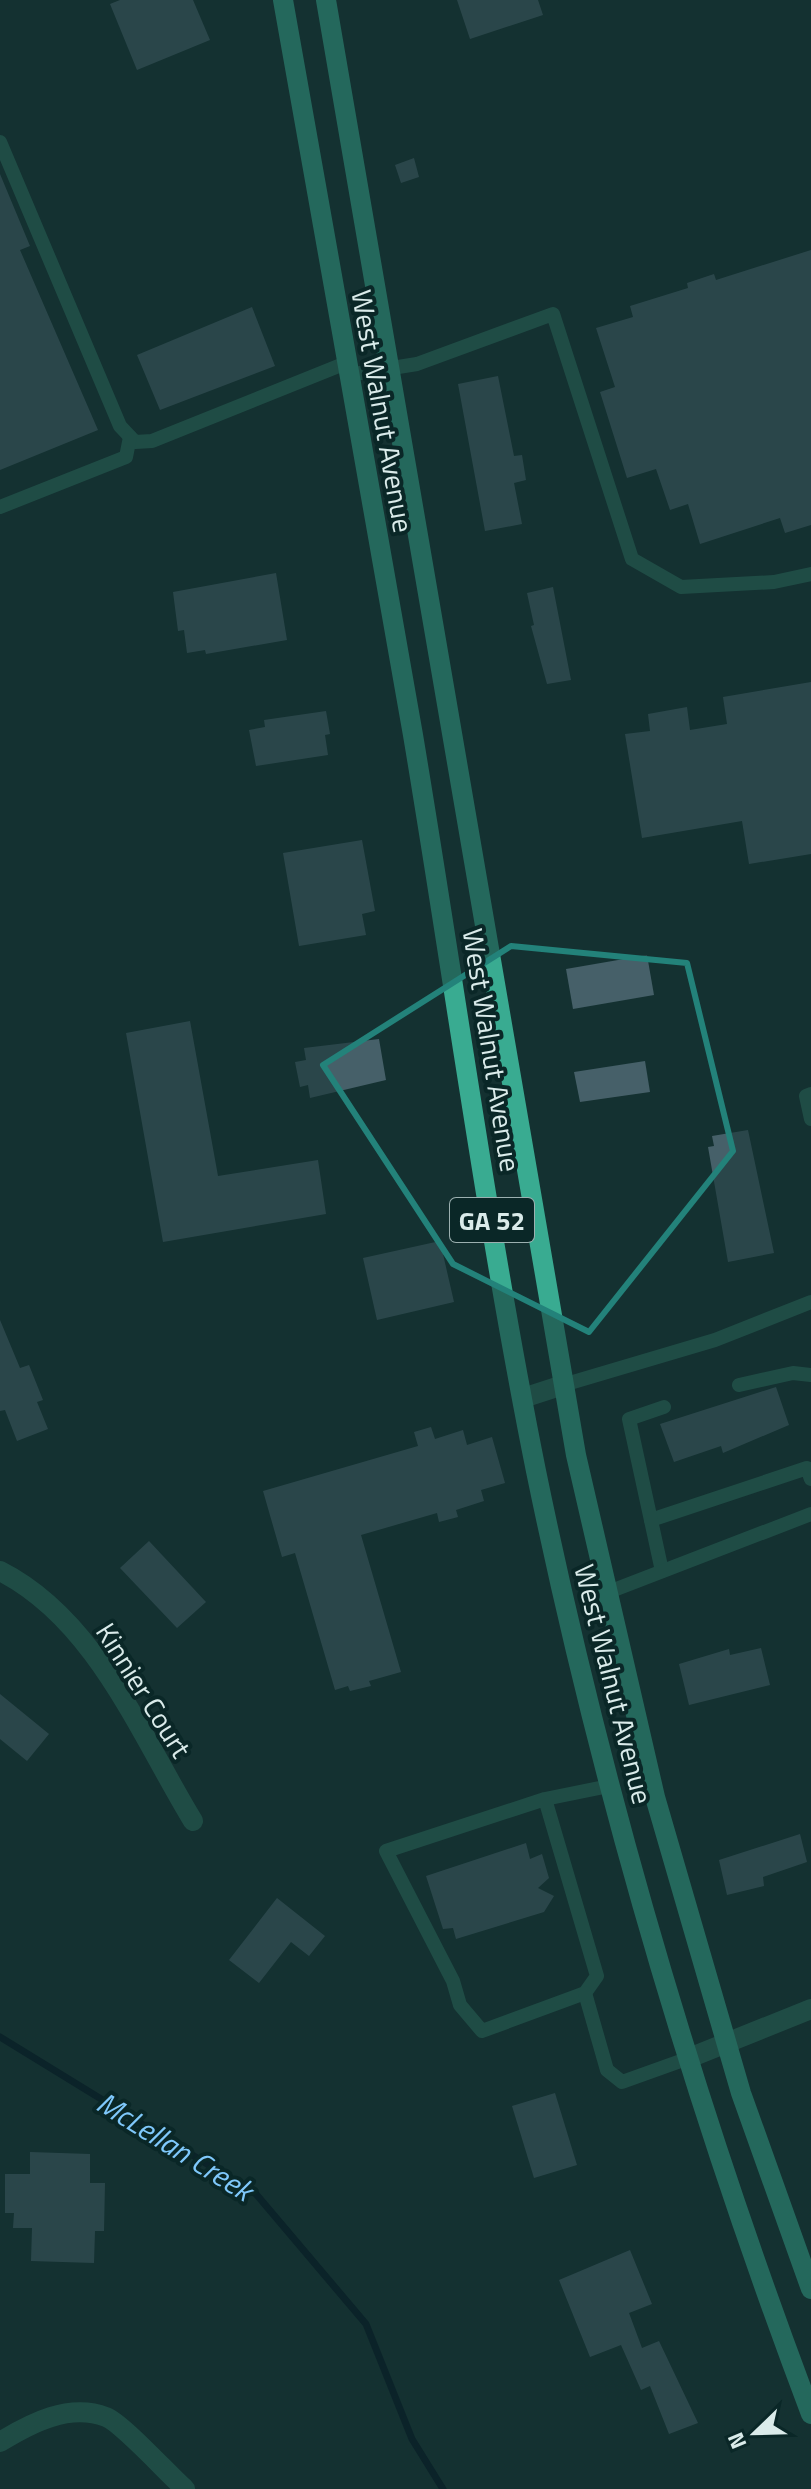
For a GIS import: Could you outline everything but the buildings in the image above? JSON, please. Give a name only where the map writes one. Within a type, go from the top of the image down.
[{"type":"main road","name":"West Walnut Avenue","points":[[283,0],[413,735],[449,970],[523,1398],[562,1589],[609,1786],[689,2058],[759,2275],[811,2414]]},
{"type":"main road","name":"West Walnut Avenue","points":[[326,0],[563,1385],[606,1593],[655,1797],[741,2093],[811,2289]]},
{"type":"street","points":[[523,1398],[563,1385]]},
{"type":"street","name":"Kinnier Court","points":[[0,1571],[31,1587],[76,1633],[107,1674],[193,1821]]},
{"type":"street","points":[[689,2058],[728,2045],[811,2009]]},
{"type":"street","points":[[0,2442],[25,2427],[64,2413],[107,2417],[185,2489]]},
{"type":"lane","points":[[0,142],[120,426],[135,442],[152,441],[347,369],[417,364],[553,314],[632,559],[681,587],[774,582],[811,574]]},
{"type":"lane","points":[[0,507],[126,457],[130,437]]},
{"type":"lane","points":[[811,1094],[806,1096],[811,1119]]},
{"type":"lane","points":[[563,1385],[715,1340],[811,1302]]},
{"type":"lane","points":[[739,1385],[793,1373],[811,1375]]},
{"type":"lane","points":[[662,1571],[629,1419],[664,1407]]},
{"type":"lane","points":[[651,1520],[807,1468],[811,1479]]},
{"type":"lane","points":[[606,1593],[811,1514]]},
{"type":"lane","points":[[545,1799],[597,1976],[585,1993],[482,2031],[460,2005],[453,1981],[386,1851],[545,1799],[609,1786]]},
{"type":"lane","points":[[585,1993],[607,2070],[622,2082],[689,2058]]},
{"type":"highlighted area","points":[[511,946],[687,963],[733,1151],[589,1332],[453,1264],[323,1065]]},
{"type":"waterway","name":"McLellan Creek","points":[[0,2037],[256,2194],[366,2324],[412,2439],[443,2489]]}]
